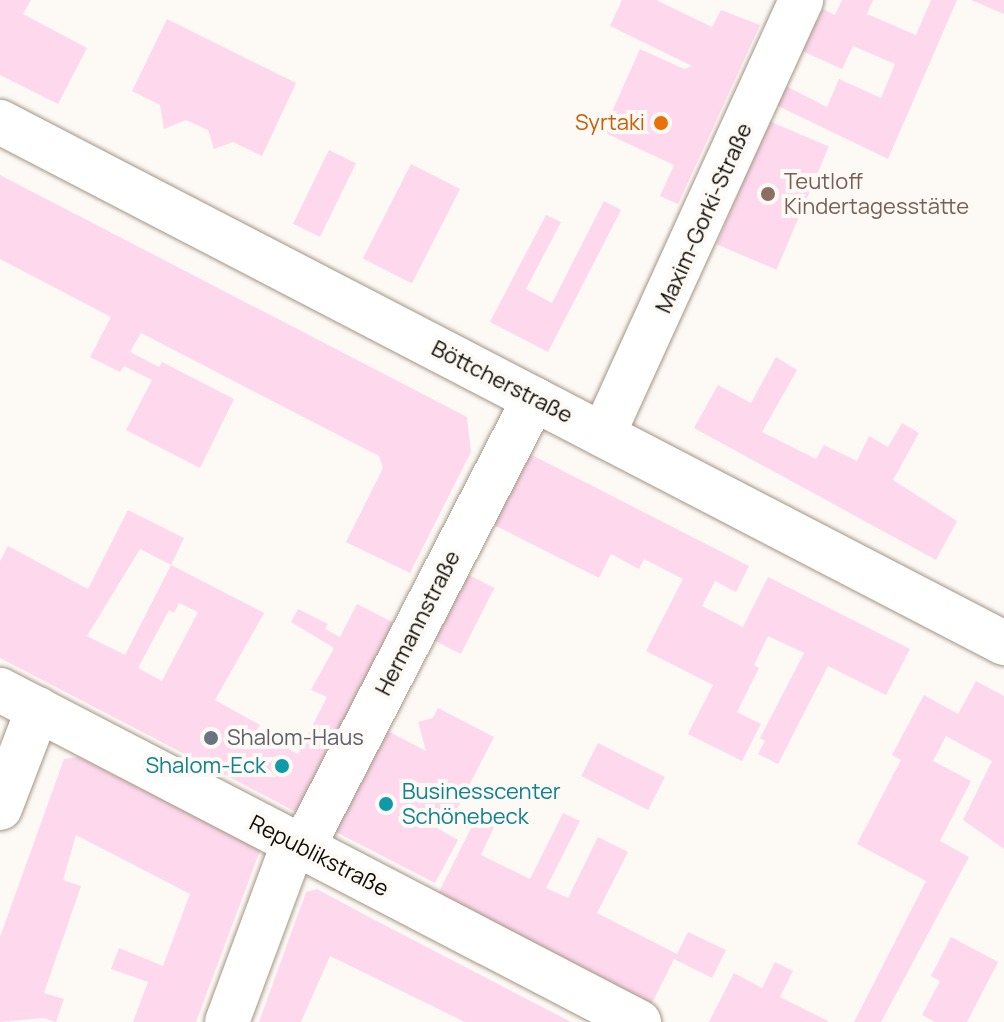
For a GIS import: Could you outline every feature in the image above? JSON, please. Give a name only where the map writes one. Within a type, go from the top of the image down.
[{"type":"street","name":"Maxim-Gorki-Straße","points":[[603,435],[801,0]]},
{"type":"street","name":"Böttcherstraße","points":[[0,122],[1004,643]]},
{"type":"street","name":"Hermannstraße","points":[[227,1022],[298,845],[534,399]]},
{"type":"street","name":"Republikstraße","points":[[19,700],[639,1022]]},
{"type":"street","points":[[0,808],[19,700]]},
{"type":"building","points":[[0,0],[31,0],[23,14],[87,48],[58,104],[0,75]]},
{"type":"building","points":[[622,0],[656,0],[712,27],[721,10],[760,25],[678,204],[660,196],[674,165],[603,132],[640,49],[684,69],[692,66],[610,26]]},
{"type":"building","points":[[842,0],[873,0],[867,14],[916,35],[931,0],[957,0],[888,159],[776,105],[784,85],[827,107],[839,79],[881,98],[895,64],[853,46],[842,69],[800,50],[813,19],[817,22],[823,9],[835,15]]},
{"type":"building","points":[[971,0],[1004,0],[1004,14]]},
{"type":"building","points":[[167,19],[296,83],[262,156],[233,142],[214,149],[208,130],[186,120],[164,129],[160,105],[132,91]]},
{"type":"building","points":[[769,121],[829,146],[776,270],[717,244]]},
{"type":"building","points":[[329,150],[356,163],[320,237],[293,224]]},
{"type":"building","points":[[411,164],[460,189],[412,283],[363,258]]},
{"type":"building","points":[[0,175],[467,417],[471,452],[410,573],[346,542],[383,468],[379,456],[141,333],[130,352],[159,367],[162,362],[234,399],[200,468],[126,430],[152,380],[124,366],[120,372],[90,357],[111,317],[0,259]]},
{"type":"building","points":[[604,201],[621,210],[548,352],[490,322],[546,215],[561,222],[526,289],[552,303]]},
{"type":"building","points":[[776,357],[797,370],[762,432],[816,459],[824,445],[857,461],[869,436],[888,447],[902,423],[919,433],[893,480],[957,521],[936,560],[694,428],[718,385],[751,403]]},
{"type":"building","points":[[528,453],[749,566],[736,592],[715,581],[702,606],[743,627],[768,577],[910,649],[886,695],[828,666],[778,764],[758,754],[765,741],[760,738],[804,653],[768,636],[754,665],[759,668],[737,712],[761,724],[742,761],[688,734],[713,685],[646,651],[683,579],[644,559],[639,569],[611,554],[599,578],[492,524]]},
{"type":"building","points":[[128,510],[184,538],[171,565],[264,613],[215,700],[260,725],[256,732],[298,754],[327,697],[311,690],[334,648],[291,622],[298,609],[328,624],[325,629],[340,637],[357,604],[398,625],[300,814],[0,658],[0,561],[8,546],[88,589]],"holes":[[[140,549],[171,565],[125,655],[87,636]],[[179,603],[198,612],[162,681],[138,668],[169,610],[174,613]]]},
{"type":"building","points":[[465,573],[494,588],[461,654],[431,639]]},
{"type":"building","points":[[976,681],[1004,696],[1004,849],[963,820],[992,761],[946,736],[933,761],[971,781],[940,841],[969,857],[881,1022],[854,1022],[926,881],[857,844],[901,760],[892,755],[924,695],[958,714]]},
{"type":"building","name":"Businesscenter Schönebeck","points":[[438,708],[494,737],[456,811],[444,814],[437,828],[458,840],[435,883],[332,830],[384,729],[426,751],[418,722],[433,718]]},
{"type":"building","points":[[598,743],[665,777],[648,810],[581,776]]},
{"type":"building","points":[[78,757],[261,848],[196,1022],[133,1022],[148,982],[111,969],[119,948],[163,966],[190,894],[76,835],[63,880],[81,886],[44,993],[64,999],[56,1022],[43,1018],[0,1022],[0,937],[64,759]]},
{"type":"building","points":[[563,813],[580,821],[546,888],[568,898],[598,837],[628,852],[597,913],[677,954],[688,932],[726,950],[712,978],[674,959],[651,1005],[437,896],[476,818],[494,827],[481,855],[530,879]]},
{"type":"building","points":[[317,889],[571,1022],[465,1022],[330,956],[301,1022],[259,1022],[306,892]]},
{"type":"building","points":[[951,937],[998,962],[967,1022],[935,1022],[922,1015],[940,981],[931,976]]},
{"type":"building","points":[[775,962],[793,971],[780,997],[830,1022],[709,1022],[734,973],[762,988]]},
{"type":"place","name":"Syrtaki","points":[[661,123]]},
{"type":"place","name":"Teutloff Kindertagesstätte","points":[[768,194]]},
{"type":"place","name":"Shalom-Haus","points":[[211,738]]},
{"type":"place","name":"Shalom-Eck","points":[[282,766]]},
{"type":"place","name":"Businesscenter Schönebeck","points":[[386,804]]}]
